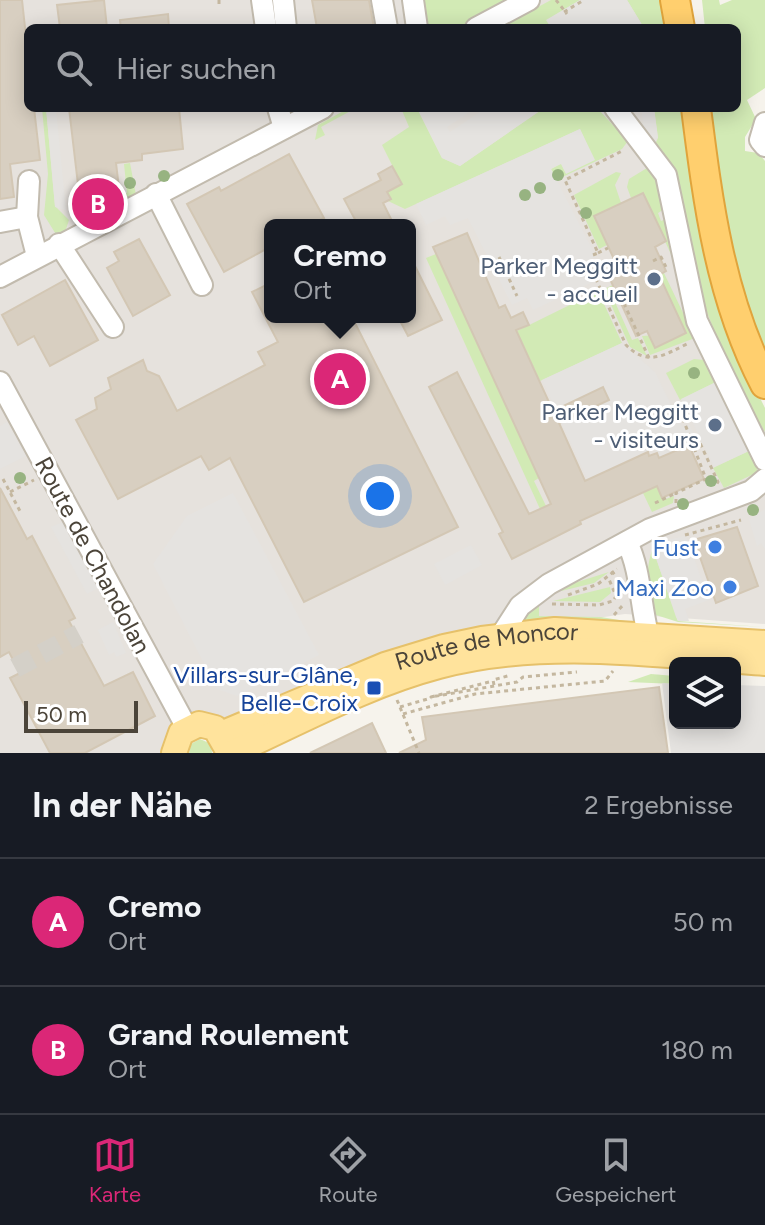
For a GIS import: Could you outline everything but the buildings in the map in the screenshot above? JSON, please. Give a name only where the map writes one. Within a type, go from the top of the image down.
[{"type":"highway","points":[[675,0],[679,24]]},
{"type":"highway","points":[[693,0],[694,24]]},
{"type":"highway","points":[[697,112],[720,261],[736,318],[765,384]]},
{"type":"main road","name":"Route de Moncor","points":[[226,747],[385,665],[444,647],[555,630],[765,643]]},
{"type":"main road","name":"Route de Moncor","points":[[226,747],[384,684],[440,666],[481,658],[555,650],[765,663]]},
{"type":"main road","points":[[174,753],[178,738],[187,728],[205,725],[226,747]]},
{"type":"street","points":[[262,0],[265,24]]},
{"type":"street","points":[[283,0],[286,24]]},
{"type":"street","points":[[382,0],[386,24]]},
{"type":"street","points":[[413,0],[416,24]]},
{"type":"street","points":[[484,24],[529,0]]},
{"type":"street","points":[[279,112],[284,128]]},
{"type":"street","points":[[0,277],[309,112]]},
{"type":"street","points":[[618,112],[666,175],[697,321],[765,460]]},
{"type":"street","points":[[765,123],[760,140],[765,146]]},
{"type":"street","points":[[29,181],[27,217],[37,256]]},
{"type":"street","points":[[156,194],[202,285]]},
{"type":"street","points":[[0,222],[27,217]]},
{"type":"street","points":[[59,244],[113,327]]},
{"type":"street","name":"Route de Chandolan","points":[[0,382],[187,728]]},
{"type":"street","points":[[500,637],[520,606],[537,591],[650,529],[751,491],[765,479]]},
{"type":"street","points":[[627,542],[637,563],[641,607],[648,634]]},
{"type":"path","points":[[219,0],[219,7]]},
{"type":"path","points":[[556,0],[565,13],[584,0]]},
{"type":"path","points":[[598,253],[565,180],[628,146]]},
{"type":"path","points":[[593,255],[608,248]]},
{"type":"path","points":[[499,257],[517,296]]},
{"type":"path","points":[[653,261],[661,257],[671,279]]},
{"type":"path","points":[[589,264],[626,345],[636,355],[650,359],[698,339]]},
{"type":"path","points":[[629,293],[621,297],[650,359]]},
{"type":"path","points":[[683,419],[709,488],[716,485],[715,475],[700,443],[693,441]]},
{"type":"path","points":[[655,503],[715,475]]},
{"type":"path","points":[[10,492],[40,476]]},
{"type":"path","points":[[3,479],[21,513]]},
{"type":"path","points":[[676,493],[676,503]]},
{"type":"path","points":[[665,508],[687,498]]},
{"type":"path","points":[[671,511],[680,508]]},
{"type":"path","points":[[685,535],[741,520]]},
{"type":"path","points":[[602,555],[624,590]]},
{"type":"path","points":[[540,604],[599,605],[613,601],[618,595],[607,577]]},
{"type":"path","points":[[614,615],[625,599]]},
{"type":"path","points":[[403,714],[475,694],[605,681],[613,671]]},
{"type":"path","points":[[431,697],[517,682],[523,677],[577,672],[578,678]]},
{"type":"path","points":[[494,686],[493,680],[511,675]]},
{"type":"path","points":[[400,707],[489,682]]},
{"type":"path","points":[[397,701],[419,753]]},
{"type":"shaded area","points":[[0,0],[651,0],[655,24],[24,24],[24,112],[675,112],[693,217],[765,417],[765,624],[625,614],[576,621],[246,713],[170,753],[0,753]]},
{"type":"shaded area","points":[[580,0],[627,0],[642,24],[548,24],[546,20]]},
{"type":"shaded area","points":[[46,112],[56,112],[66,210],[55,207]]},
{"type":"shaded area","points":[[419,112],[470,112],[447,127],[450,132],[480,112],[538,112],[460,166],[442,158]]},
{"type":"shaded area","points":[[642,112],[655,112],[658,138],[645,140]]},
{"type":"shaded area","points":[[580,129],[595,160],[566,174],[561,164],[551,169],[596,257],[586,261],[595,281],[533,310],[527,298],[512,305],[468,218],[450,225],[445,216],[426,225],[416,204]]},
{"type":"shaded area","points":[[622,343],[655,372],[682,427],[689,424],[697,440],[660,457],[656,449],[647,451],[587,479],[542,380]]},
{"type":"shaded area","name":"Parker Meggitt - visiteurs","points":[[716,382],[751,450],[714,467],[681,399]]},
{"type":"shaded area","points":[[7,422],[26,456],[0,469],[0,426]]},
{"type":"shaded area","points":[[233,493],[319,655],[237,696],[217,689],[153,564],[187,516]]},
{"type":"shaded area","points":[[765,509],[765,549],[761,543],[757,546],[749,519]]},
{"type":"shaded area","points":[[63,522],[98,588],[87,594],[51,527]]},
{"type":"shaded area","points":[[686,536],[709,600],[685,609],[689,621],[678,621],[656,558],[662,541]]},
{"type":"shaded area","points":[[471,545],[482,565],[445,585],[434,564]]},
{"type":"shaded area","points":[[113,622],[126,653],[116,657],[114,652],[109,655],[98,630]]},
{"type":"shaded area","points":[[662,683],[669,684],[669,729],[741,729],[741,685],[765,686],[765,753],[671,753]]},
{"type":"green space","points":[[419,0],[510,0],[465,24],[423,24]]},
{"type":"green space","points":[[551,0],[580,0],[547,20],[549,24],[506,24]]},
{"type":"green space","points":[[627,0],[666,0],[670,24],[642,24]]},
{"type":"green space","points":[[702,0],[719,0],[720,5],[732,0],[765,0],[765,88],[747,100],[756,119],[745,137],[745,151],[758,153],[765,161],[765,355],[737,279],[726,234],[709,112],[741,112],[741,24],[705,24]]},
{"type":"green space","points":[[42,112],[46,112],[55,206],[69,220],[65,232],[57,236],[44,215],[48,174]]},
{"type":"green space","points":[[342,112],[349,112],[321,127],[325,135],[315,140],[318,125]]},
{"type":"green space","points":[[403,112],[419,112],[442,158],[460,166],[538,112],[601,112],[628,141],[622,149],[556,180],[551,169],[561,163],[566,173],[594,160],[580,129],[405,209],[388,201],[391,199],[387,192],[401,183],[382,145],[409,127]]},
{"type":"green space","points":[[655,112],[685,112],[742,362],[765,408],[765,432],[728,362],[700,293],[654,146],[658,138]]},
{"type":"green space","points":[[130,163],[136,195],[92,218],[89,197],[127,193],[124,164]]},
{"type":"green space","points":[[647,168],[658,177],[666,208],[658,213],[661,221],[666,219],[679,272],[643,193],[631,198],[627,187],[629,179]]},
{"type":"green space","points":[[616,172],[621,173],[615,185],[621,203],[594,216],[607,245],[599,249],[574,195]]},
{"type":"green space","points":[[436,254],[539,478],[534,481],[546,506],[540,509],[426,258]]},
{"type":"green space","points":[[664,273],[695,338],[650,355],[642,336],[686,333],[659,275]]},
{"type":"green space","points":[[613,285],[610,291],[632,340],[638,338],[647,356],[630,347],[604,289]]},
{"type":"green space","points":[[598,291],[622,343],[540,381],[517,331]]},
{"type":"green space","points":[[694,359],[704,360],[716,382],[680,400],[666,373]]},
{"type":"green space","points":[[751,450],[758,472],[724,488],[713,468]]},
{"type":"green space","points":[[657,486],[663,500],[674,496],[673,503],[652,512],[643,493]]},
{"type":"green space","points":[[662,536],[656,558],[678,621],[765,627],[678,622],[656,615],[649,597],[648,574],[652,551]]},
{"type":"green space","points":[[609,572],[594,583],[549,594],[555,589]]},
{"type":"green space","points":[[610,587],[611,593],[600,602],[553,601]]},
{"type":"green space","points":[[539,600],[539,616],[601,617],[631,622],[511,624]]},
{"type":"green space","points":[[651,674],[669,676],[669,684],[628,682]]},
{"type":"green space","points":[[200,739],[211,744],[212,753],[189,753],[191,744]]},
{"type":"tunnel","points":[[15,668],[79,634]]},
{"type":"place","name":"Grand Roulement","points":[[98,204]]},
{"type":"place","name":"Parker Meggitt - accueil","points":[[654,279]]},
{"type":"place","name":"Cremo","points":[[340,379]]},
{"type":"place","name":"Parker Meggitt - visiteurs","points":[[715,425]]},
{"type":"place","name":"Fust","points":[[715,547]]},
{"type":"place","name":"Maxi Zoo","points":[[730,587]]},
{"type":"place","name":"Villars-sur-Glâne, Belle-Croix","points":[[374,688]]}]
